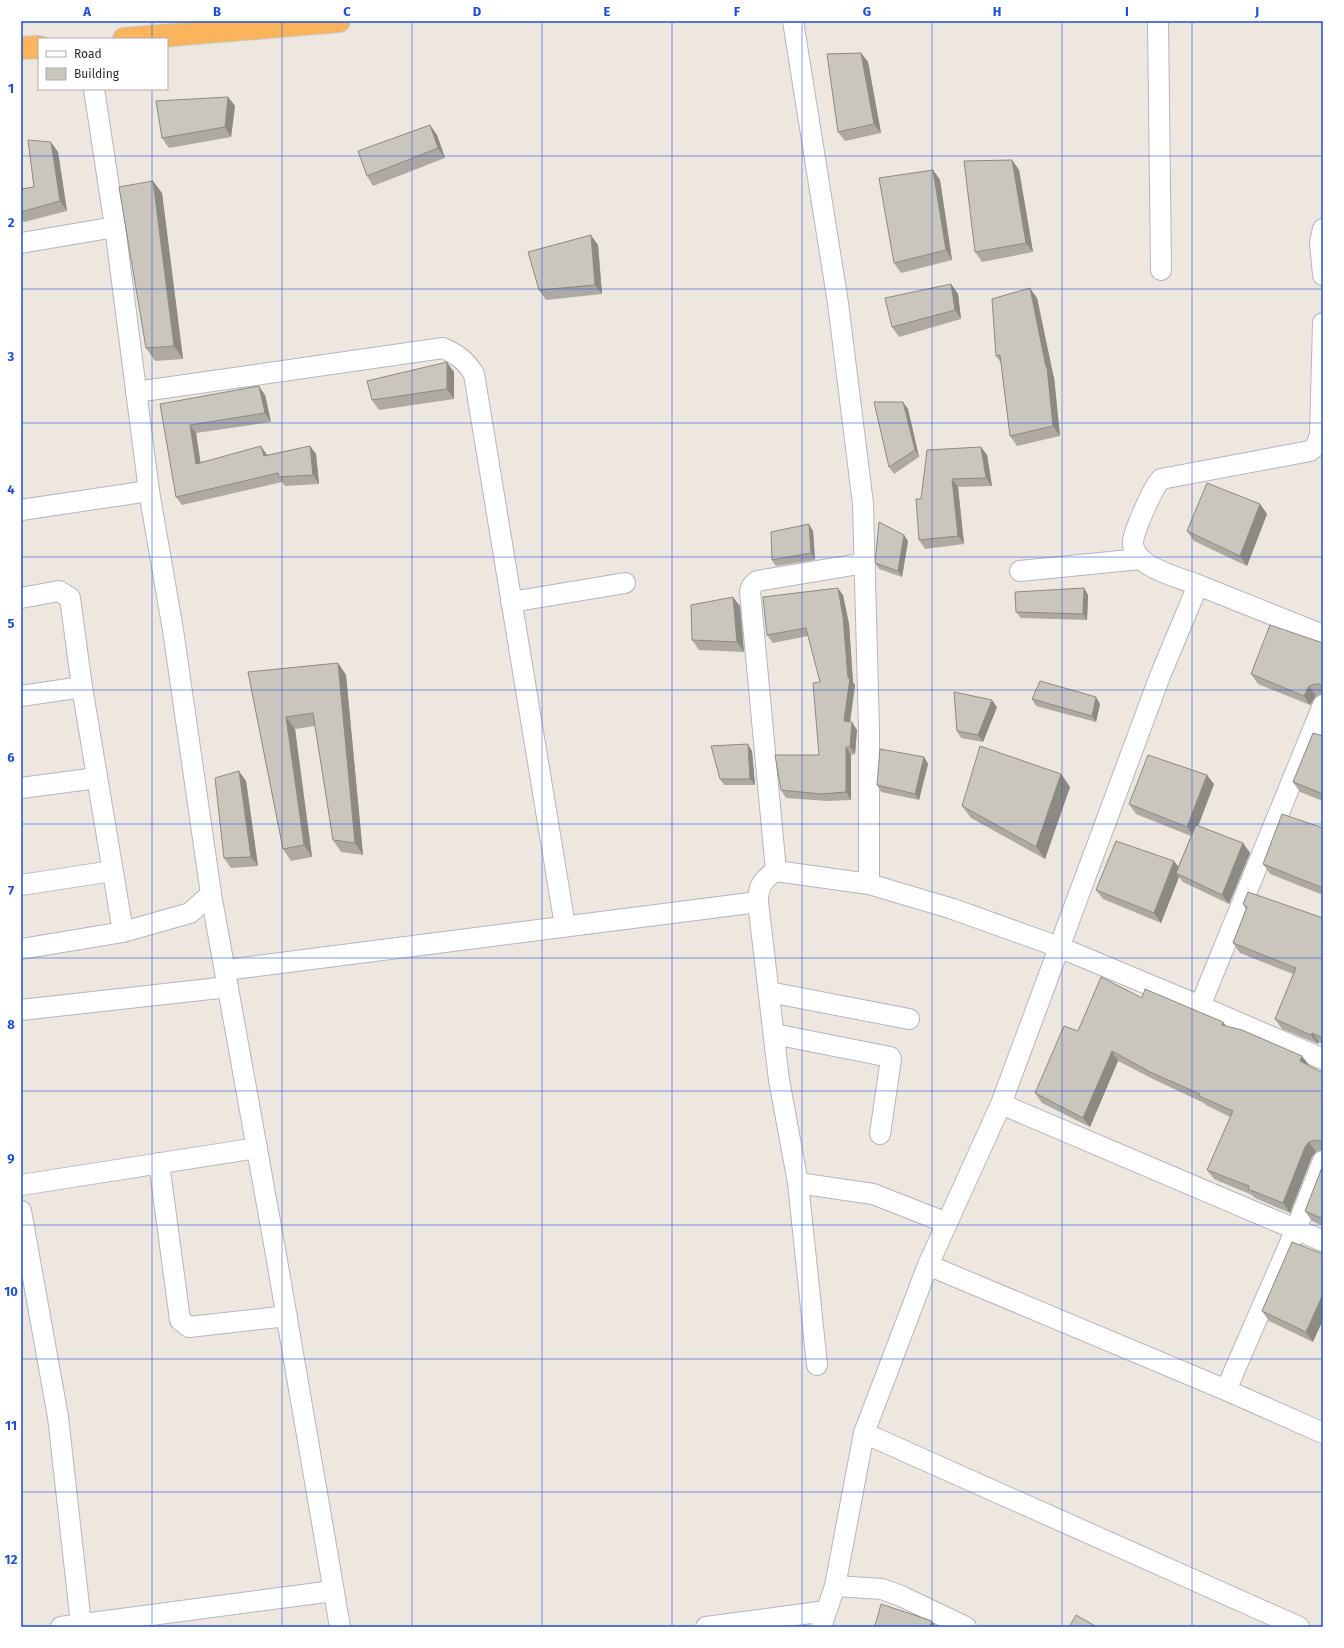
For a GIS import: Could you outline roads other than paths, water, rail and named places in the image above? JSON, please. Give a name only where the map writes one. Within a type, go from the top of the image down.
[{"type":"highway","points":[[136,38],[339,21]]},
{"type":"highway","points":[[21,48],[38,47]]},
{"type":"street","points":[[793,21],[838,303],[863,504],[869,729],[869,884]]},
{"type":"street","points":[[1158,21],[1161,270]]},
{"type":"street","points":[[94,90],[115,227],[149,491],[174,638],[211,894],[287,1316],[340,1627]]},
{"type":"street","points":[[21,243],[115,227]]},
{"type":"street","points":[[1323,229],[1320,242],[1323,275]]},
{"type":"street","points":[[1323,323],[1320,447],[1310,451],[1161,479],[1151,494],[1137,527],[1133,542],[1135,552],[1147,565],[1323,635]]},
{"type":"street","points":[[136,392],[443,348],[456,354],[466,363],[474,374],[565,926]]},
{"type":"street","points":[[21,510],[149,491]]},
{"type":"street","points":[[1020,571],[1140,559]]},
{"type":"street","points":[[776,871],[750,591],[752,586],[757,581],[865,563]]},
{"type":"street","points":[[511,602],[625,583]]},
{"type":"street","points":[[706,1627],[824,1619],[835,1586],[864,1433],[928,1265],[1001,1104],[1160,676],[1198,585]]},
{"type":"street","points":[[21,598],[59,591],[70,598],[82,687],[123,932]]},
{"type":"street","points":[[21,696],[82,687]]},
{"type":"street","points":[[1200,1006],[1323,705]]},
{"type":"street","points":[[21,788],[97,778]]},
{"type":"street","points":[[21,885],[112,871]]},
{"type":"street","points":[[817,1365],[798,1183],[779,1080],[758,902],[758,890],[766,877],[776,871],[869,884],[953,909],[1059,947],[1323,1059]]},
{"type":"street","points":[[21,949],[123,932],[190,912],[211,894]]},
{"type":"street","points":[[21,1010],[565,926],[758,902]]},
{"type":"street","points":[[769,992],[909,1019]]},
{"type":"street","points":[[774,1034],[890,1057],[892,1060],[880,1134]]},
{"type":"street","points":[[1001,1104],[1323,1241]]},
{"type":"street","points":[[21,1185],[257,1148]]},
{"type":"street","points":[[1226,1390],[1296,1230],[1323,1161]]},
{"type":"street","points":[[159,1163],[180,1320],[189,1326],[287,1316]]},
{"type":"street","points":[[798,1183],[873,1194],[947,1223]]},
{"type":"street","points":[[21,1211],[58,1416],[81,1624]]},
{"type":"street","points":[[928,1265],[1226,1390],[1323,1433]]},
{"type":"street","points":[[864,1433],[1299,1627]]},
{"type":"street","points":[[835,1586],[882,1589],[901,1596],[960,1626]]},
{"type":"street","points":[[61,1627],[333,1591]]}]
